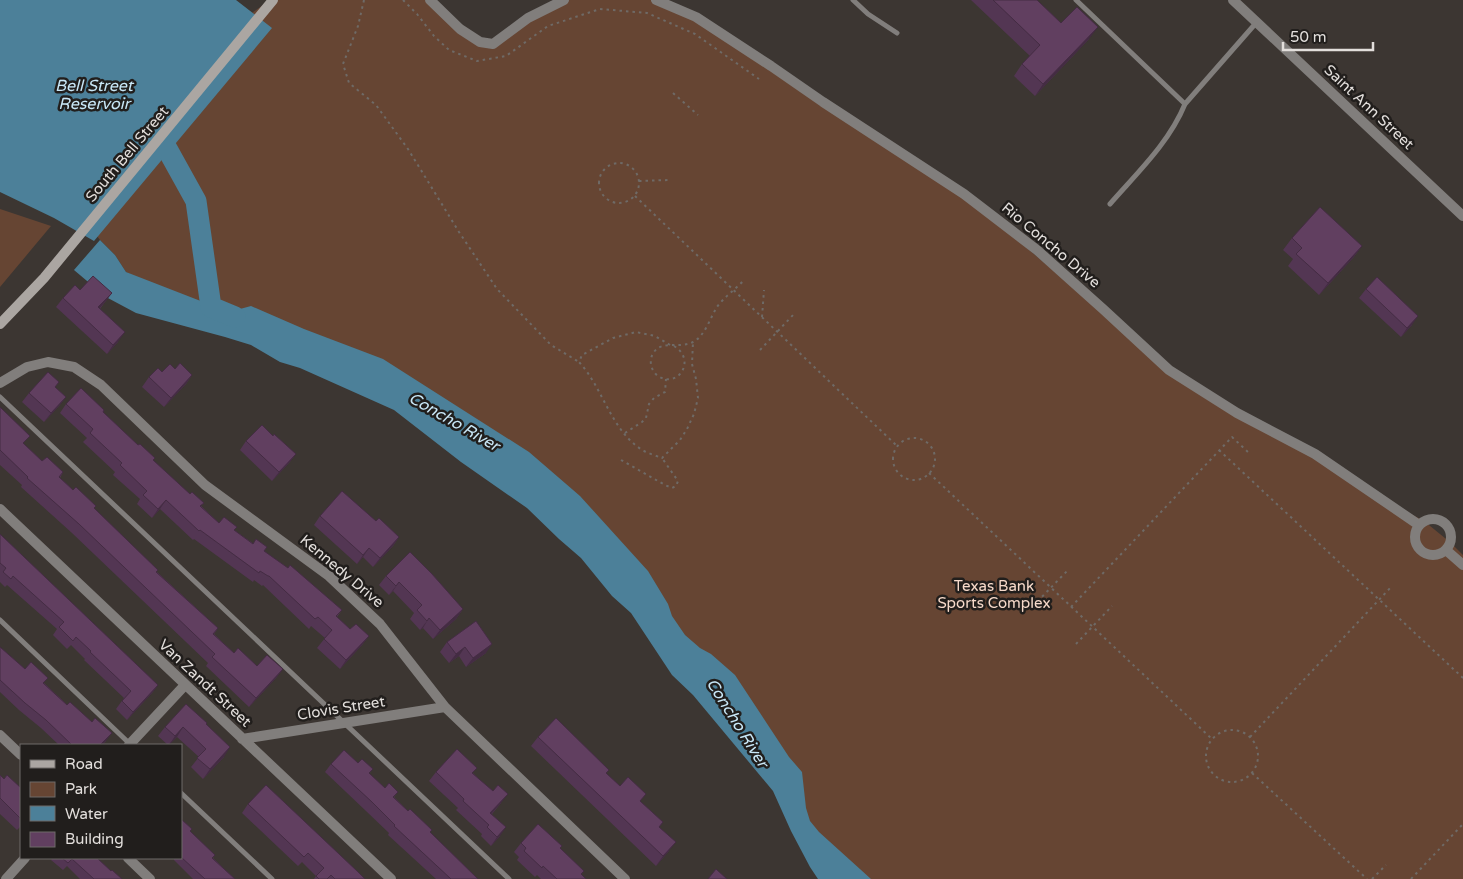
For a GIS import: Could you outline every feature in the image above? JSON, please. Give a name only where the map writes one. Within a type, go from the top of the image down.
[{"type":"main road","name":"South Bell Street","points":[[0,324],[44,278],[274,0]]},
{"type":"street","points":[[430,0],[460,29],[480,42],[493,44],[528,18],[564,0]]},
{"type":"street","name":"Rio Concho Drive","points":[[656,0],[696,17],[964,194],[1037,250],[1169,370],[1237,413],[1315,454],[1419,525]]},
{"type":"street","name":"Saint Ann Street","points":[[1234,0],[1463,215]]},
{"type":"street","name":"Kennedy Drive","points":[[0,383],[27,366],[48,362],[74,367],[101,385],[205,486],[329,576],[380,624],[445,708],[625,879]]},
{"type":"street","name":"Van Zandt Street","points":[[0,509],[391,879]]},
{"type":"street","points":[[1436,519],[1447,525],[1451,536],[1446,550],[1441,554],[1435,555],[1424,553],[1419,549],[1415,537],[1419,525],[1424,521],[1436,519]]},
{"type":"street","points":[[1446,550],[1463,565]]},
{"type":"street","points":[[131,744],[185,685]]},
{"type":"street","name":"Clovis Street","points":[[242,739],[445,708]]},
{"type":"street","points":[[0,735],[20,754]]},
{"type":"street","points":[[6,879],[24,859]]},
{"type":"street","points":[[129,859],[150,879]]},
{"type":"lane","points":[[854,0],[868,14],[897,32]]},
{"type":"lane","points":[[1076,0],[1185,104]]},
{"type":"lane","points":[[1110,204],[1162,145],[1179,119],[1185,104],[1257,22]]},
{"type":"lane","points":[[0,397],[509,879]]},
{"type":"lane","points":[[0,620],[129,744]]},
{"type":"lane","points":[[182,794],[272,879]]},
{"type":"path","points":[[364,0],[358,26],[343,64],[350,83],[376,105],[408,149],[497,289],[550,345],[579,362],[588,371],[611,414],[625,433],[634,444],[646,452],[662,458],[678,482],[672,488],[621,460]]},
{"type":"path","points":[[403,0],[418,14],[434,36],[449,50],[478,61],[506,56],[548,26],[600,9],[647,13],[695,34],[759,79]]},
{"type":"path","points":[[673,93],[698,115]]},
{"type":"path","points":[[620,163],[630,166],[635,171],[639,181],[635,196],[624,203],[617,204],[610,202],[603,196],[599,183],[600,176],[607,168],[613,164],[620,163]]},
{"type":"path","points":[[639,181],[668,180]]},
{"type":"path","points":[[635,196],[897,446]]},
{"type":"path","points":[[674,346],[693,342],[701,334],[717,307],[744,280]]},
{"type":"path","points":[[762,317],[764,290]]},
{"type":"path","points":[[760,350],[794,314]]},
{"type":"path","points":[[579,362],[582,355],[613,338],[636,332],[656,336],[680,349],[685,366],[675,378],[666,379],[660,377],[655,374],[651,364],[651,358],[657,348],[670,345]]},
{"type":"path","points":[[662,458],[688,429],[694,414],[698,398],[692,364],[693,342]]},
{"type":"path","points":[[625,433],[646,418],[648,404],[665,392],[666,379]]},
{"type":"path","points":[[1071,607],[1232,437],[1249,453]]},
{"type":"path","points":[[909,438],[924,440],[930,445],[933,452],[934,466],[924,477],[918,479],[906,478],[895,469],[893,462],[893,454],[897,446],[909,438]]},
{"type":"path","points":[[1219,450],[1463,678]]},
{"type":"path","points":[[929,473],[1212,739]]},
{"type":"path","points":[[1033,606],[1069,569]]},
{"type":"path","points":[[1250,737],[1392,586]]},
{"type":"path","points":[[1076,644],[1112,606]]},
{"type":"path","points":[[1228,730],[1237,730],[1250,737],[1258,752],[1257,762],[1252,773],[1236,781],[1227,781],[1213,773],[1208,766],[1206,757],[1207,748],[1212,739],[1219,733],[1228,730]]},
{"type":"path","points":[[1252,773],[1368,879]]},
{"type":"path","points":[[1411,879],[1463,824]]},
{"type":"path","points":[[1372,879],[1386,865]]},
{"type":"green space","name":"Texas Bank Sports Complex","points":[[270,0],[430,0],[460,29],[493,44],[564,0],[656,0],[696,17],[964,194],[1169,370],[1368,491],[1424,521],[1463,555],[1463,879],[837,879],[571,499],[126,272],[115,255],[100,240],[78,211],[238,23]]},
{"type":"green space","points":[[0,209],[51,226],[0,287]]},
{"type":"water","name":"Bell Street Reservoir","points":[[0,0],[236,0],[272,28],[94,241],[54,218],[0,192]]},
{"type":"water","points":[[100,240],[115,255],[126,272],[229,312],[251,306],[304,329],[383,359],[529,452],[580,496],[648,571],[668,604],[672,616],[685,635],[735,675],[789,757],[802,772],[806,808],[810,821],[819,832],[871,879],[818,879],[791,831],[773,791],[693,695],[672,675],[631,613],[612,596],[581,558],[527,508],[461,462],[394,410],[300,368],[280,362],[251,345],[136,313],[106,297],[74,270]]},
{"type":"building","points":[[993,0],[1037,0],[1061,23],[1077,7],[1098,27],[1043,84],[1022,64],[1040,45]]},
{"type":"building","points":[[1320,207],[1362,246],[1328,283],[1296,254],[1302,248],[1292,238]]},
{"type":"building","points":[[93,276],[112,293],[98,307],[125,332],[113,345],[63,298],[75,285],[80,290]]},
{"type":"building","points":[[1377,277],[1418,316],[1407,328],[1366,289]]},
{"type":"building","points":[[180,363],[192,375],[171,398],[149,377],[158,368],[162,372],[170,364],[175,369]]},
{"type":"building","points":[[48,372],[59,382],[55,387],[66,397],[51,413],[29,393]]},
{"type":"building","points":[[81,388],[104,410],[103,412],[138,445],[140,444],[155,458],[153,460],[190,494],[192,492],[204,503],[200,506],[219,523],[224,517],[237,527],[234,530],[253,544],[256,539],[267,547],[264,551],[288,568],[290,565],[342,610],[336,616],[350,629],[356,624],[369,636],[346,660],[324,639],[332,630],[318,617],[315,619],[269,576],[260,571],[259,573],[199,531],[166,500],[158,509],[143,495],[147,491],[120,465],[122,463],[90,433],[93,429],[66,404]]},
{"type":"building","points":[[0,407],[30,436],[23,443],[42,461],[47,457],[63,472],[59,477],[73,490],[76,487],[96,506],[94,508],[158,570],[156,572],[218,628],[213,634],[234,653],[238,648],[257,666],[267,655],[283,669],[256,698],[212,657],[215,654],[79,524],[27,478],[0,450]]},
{"type":"building","points":[[262,425],[296,454],[279,472],[246,441]]},
{"type":"building","points":[[342,491],[376,521],[379,518],[399,537],[380,558],[369,548],[363,555],[320,516]]},
{"type":"building","points":[[0,534],[158,685],[133,712],[122,701],[131,691],[76,637],[73,641],[59,627],[64,622],[13,576],[11,579],[3,572],[6,568],[0,563]]},
{"type":"building","points":[[410,552],[463,609],[440,630],[429,618],[427,621],[417,610],[422,605],[399,582],[396,586],[386,576]]},
{"type":"building","points":[[476,621],[492,644],[473,658],[465,647],[456,654],[447,642]]},
{"type":"building","points":[[0,647],[25,669],[31,662],[48,678],[43,683],[67,705],[70,702],[92,722],[95,718],[112,733],[101,744],[71,744],[0,680]]},
{"type":"building","points":[[186,704],[230,747],[210,769],[197,758],[206,749],[183,727],[175,736],[165,727]]},
{"type":"building","points":[[556,718],[609,770],[606,773],[620,786],[628,777],[646,794],[640,801],[663,822],[659,827],[676,842],[663,856],[538,737]]},
{"type":"building","points":[[457,749],[477,768],[472,773],[493,791],[498,785],[508,794],[490,813],[506,827],[497,837],[487,827],[489,825],[436,772]]},
{"type":"building","points":[[344,750],[358,763],[362,759],[373,769],[369,773],[385,788],[389,783],[398,792],[393,797],[408,811],[410,809],[432,830],[430,832],[478,879],[451,879],[394,826],[372,802],[331,764]]},
{"type":"building","points":[[0,775],[4,779],[7,775],[20,787],[20,818],[0,798]]},
{"type":"building","points":[[266,785],[365,879],[335,879],[331,875],[327,879],[319,879],[316,876],[324,868],[308,853],[304,857],[248,804]]},
{"type":"building","points":[[182,820],[192,829],[190,831],[215,855],[212,858],[235,879],[205,879],[182,858]]},
{"type":"building","points":[[538,824],[562,846],[560,848],[584,871],[581,874],[586,879],[557,879],[524,851],[526,848],[521,843]]},
{"type":"building","points":[[63,859],[72,859],[68,863]]},
{"type":"building","points":[[72,859],[98,859],[122,879],[94,879]]},
{"type":"building","points":[[716,869],[727,879],[708,879]]},
{"type":"waterway","name":"Concho River","points":[[155,127],[196,201],[211,307],[235,317]]}]
